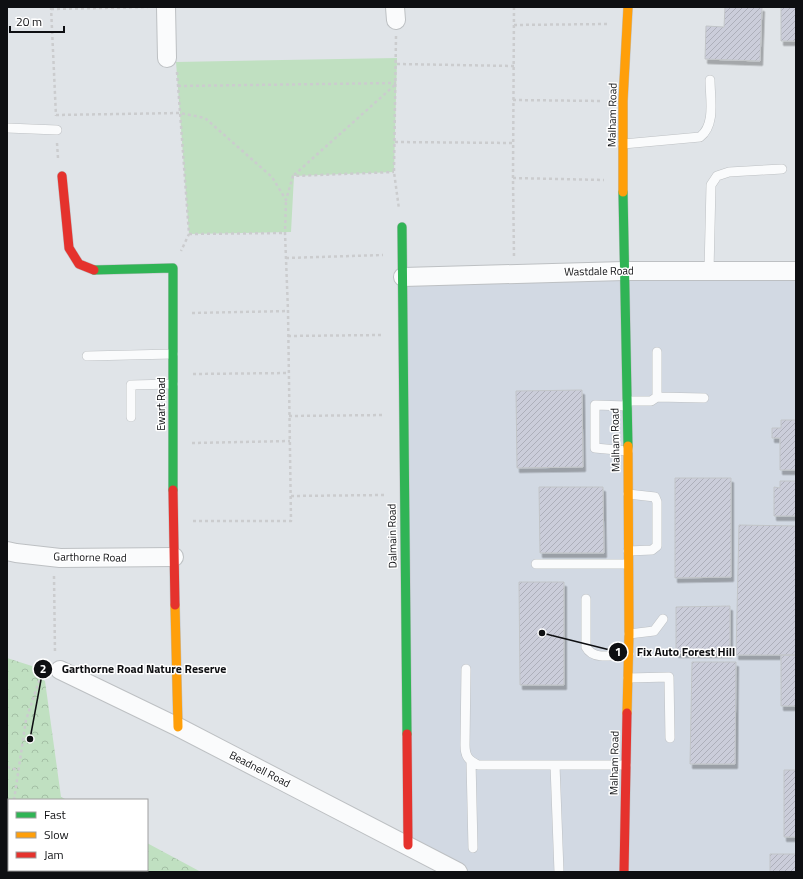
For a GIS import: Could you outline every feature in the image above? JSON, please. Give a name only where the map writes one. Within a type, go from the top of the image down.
[{"type":"street","points":[[166,7],[168,58]]},
{"type":"street","name":"Malham Road","points":[[624,872],[629,634],[623,101],[629,24],[628,7]]},
{"type":"street","points":[[62,176],[69,248],[79,264],[94,270],[173,268]]},
{"type":"street","name":"Dalmain Road","points":[[402,227],[403,495],[408,845]]},
{"type":"street","name":"Ewart Road","points":[[173,268],[172,522],[178,727]]},
{"type":"street","name":"Wastdale Road","points":[[403,277],[624,270],[796,271]]},
{"type":"street","name":"Garthorne Road","points":[[7,551],[54,557],[174,557]]},
{"type":"street","name":"Beadnell Road","points":[[60,670],[178,727],[458,872]]},
{"type":"lane","points":[[623,144],[700,137],[706,132],[710,120],[710,80]]},
{"type":"lane","points":[[7,128],[57,130]]},
{"type":"lane","points":[[709,271],[711,185],[717,176],[729,172],[782,169]]},
{"type":"lane","points":[[657,352],[657,397]]},
{"type":"lane","points":[[87,356],[173,354]]},
{"type":"lane","points":[[131,417],[131,385],[173,384]]},
{"type":"lane","points":[[628,450],[595,448],[595,406],[627,404],[651,400],[657,397],[704,398]]},
{"type":"lane","points":[[628,494],[655,497],[657,502],[657,546],[652,550],[628,551]]},
{"type":"lane","points":[[536,564],[628,564]]},
{"type":"lane","points":[[586,599],[586,647],[589,653],[595,656],[629,654]]},
{"type":"lane","points":[[629,634],[654,631],[663,619]]},
{"type":"lane","points":[[466,669],[464,745],[465,755],[471,762],[478,765],[626,765]]},
{"type":"lane","points":[[627,678],[669,677],[670,738]]},
{"type":"lane","points":[[471,762],[473,848]]},
{"type":"lane","points":[[555,765],[558,872]]},
{"type":"path","points":[[62,176],[58,166],[51,8],[151,7]]},
{"type":"path","points":[[514,7],[512,178],[514,273]]},
{"type":"path","points":[[395,13],[397,64],[394,172],[402,227]]},
{"type":"path","points":[[514,25],[629,24]]},
{"type":"path","points":[[168,58],[176,62],[189,234],[173,268]]},
{"type":"path","points":[[397,64],[514,66]]},
{"type":"path","points":[[178,86],[396,83]]},
{"type":"path","points":[[172,522],[291,521],[288,311],[285,233],[286,200],[293,176],[396,83]]},
{"type":"path","points":[[513,100],[623,101]]},
{"type":"path","points":[[56,115],[180,113],[204,118],[272,177],[286,200]]},
{"type":"path","points":[[395,142],[513,143]]},
{"type":"path","points":[[293,176],[394,172]]},
{"type":"path","points":[[512,178],[623,180]]},
{"type":"path","points":[[189,234],[285,233]]},
{"type":"path","points":[[286,258],[403,255]]},
{"type":"path","points":[[173,314],[288,311]]},
{"type":"path","points":[[288,336],[403,335]]},
{"type":"path","points":[[173,374],[289,373]]},
{"type":"path","points":[[289,416],[403,414]]},
{"type":"path","points":[[173,443],[290,441]]},
{"type":"path","points":[[291,496],[403,495]]},
{"type":"path","points":[[14,799],[26,720],[40,678],[42,674],[60,670],[55,657],[54,557]]},
{"type":"path","points":[[7,767],[18,770]]},
{"type":"shaded area","points":[[796,276],[796,872],[444,872],[408,845],[403,277]]},
{"type":"green space","points":[[397,58],[394,172],[294,176],[291,232],[189,234],[176,62]]},
{"type":"green space","points":[[7,658],[35,667],[40,678],[45,681],[61,797],[65,799],[8,799],[7,870]]},
{"type":"green space","points":[[148,844],[201,872],[140,871],[148,871]]},
{"type":"green space","points":[[9,871],[110,872],[11,872]]},
{"type":"green space","points":[[109,871],[142,872],[110,872]]},
{"type":"building","points":[[725,7],[762,7],[760,61],[705,59],[706,26],[724,27]]},
{"type":"building","points":[[781,7],[796,7],[796,41],[781,41]]},
{"type":"building","points":[[582,390],[583,467],[517,468],[516,391]]},
{"type":"building","points":[[781,420],[796,420],[796,470],[780,470],[780,438],[772,438],[772,428],[781,428]]},
{"type":"building","points":[[675,478],[731,478],[731,577],[675,578]]},
{"type":"building","points":[[780,481],[796,481],[796,516],[774,516],[774,487],[780,488]]},
{"type":"building","points":[[539,487],[603,487],[604,553],[540,553]]},
{"type":"building","points":[[739,525],[796,526],[796,655],[736,655]]},
{"type":"building","points":[[519,582],[564,582],[564,685],[520,685]]},
{"type":"building","points":[[730,606],[730,653],[676,653],[676,607]]},
{"type":"building","points":[[781,655],[796,655],[796,706],[781,706]]},
{"type":"building","points":[[692,662],[736,662],[735,764],[690,764]]},
{"type":"building","points":[[784,770],[796,770],[796,837],[784,837]]},
{"type":"building","points":[[770,854],[796,854],[796,872],[770,872]]},
{"type":"traffic: fast","points":[[623,192],[628,446]]},
{"type":"traffic: fast","points":[[402,227],[407,734]]},
{"type":"traffic: fast","points":[[94,270],[173,268],[173,490]]},
{"type":"traffic: slow","points":[[623,192],[623,101],[628,7]]},
{"type":"traffic: slow","points":[[627,713],[629,634],[628,446]]},
{"type":"traffic: slow","points":[[175,605],[178,727]]},
{"type":"traffic: jam","points":[[62,176],[69,248],[79,264],[94,270]]},
{"type":"traffic: jam","points":[[173,490],[175,605]]},
{"type":"traffic: jam","points":[[624,872],[627,713]]},
{"type":"traffic: jam","points":[[407,734],[408,845]]},
{"type":"place","name":"Fix Auto Forest Hill","points":[[542,633]]},
{"type":"place","name":"Garthorne Road Nature Reserve","points":[[30,739]]}]
